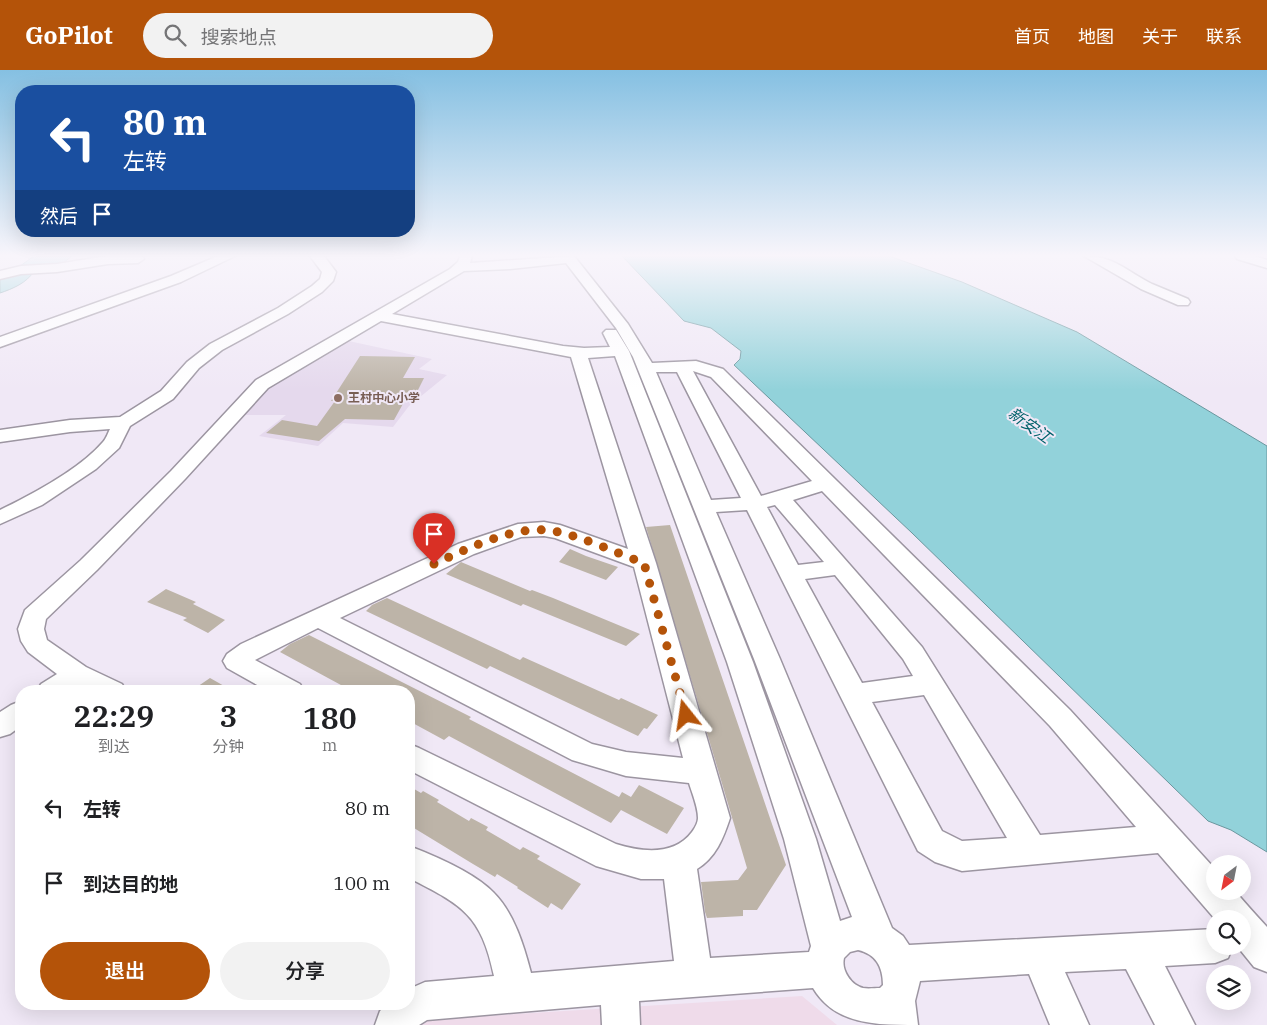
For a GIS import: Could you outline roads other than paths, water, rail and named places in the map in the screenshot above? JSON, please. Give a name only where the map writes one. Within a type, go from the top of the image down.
[{"type":"street","points":[[0,342],[116,301]]},
{"type":"street","points":[[0,518],[43,496],[89,465],[112,444],[120,426],[124,422],[167,395],[193,365],[216,347],[299,301]]},
{"type":"street","points":[[100,685],[77,674],[43,650],[34,641],[31,629],[34,616],[89,565],[151,503],[262,384],[403,301]]},
{"type":"street","points":[[589,301],[621,351],[743,671],[800,839],[827,958],[830,984],[859,1015],[874,1008],[886,1006],[893,982],[767,659],[645,368],[626,331],[599,301]]},
{"type":"street","points":[[379,316],[578,352],[621,351]]},
{"type":"street","points":[[415,759],[608,856],[638,864],[666,864],[688,857],[703,844],[712,827],[714,818],[644,563],[578,352]]},
{"type":"street","points":[[645,368],[696,366],[717,373],[1060,718],[1227,910]]},
{"type":"street","points":[[683,367],[766,500],[791,573],[930,841],[947,852],[962,856],[1166,838]]},
{"type":"street","points":[[0,436],[70,426],[124,422]]},
{"type":"street","points":[[704,507],[766,500],[827,483]]},
{"type":"street","points":[[766,500],[841,567],[913,653],[1032,850]]},
{"type":"street","points":[[279,685],[236,661],[250,650],[466,549],[518,531],[544,530],[560,532],[644,563]]},
{"type":"street","points":[[791,573],[841,567]]},
{"type":"street","points":[[318,618],[573,748],[604,761],[634,766],[701,772]]},
{"type":"street","points":[[60,685],[77,674]]},
{"type":"street","points":[[854,694],[931,684]]},
{"type":"street","points":[[0,726],[15,716]]},
{"type":"street","points":[[679,861],[694,978]]},
{"type":"street","points":[[415,864],[474,897],[495,926],[504,943],[512,968],[517,994]]},
{"type":"street","points":[[827,958],[835,939],[846,934],[858,933],[893,982]]},
{"type":"street","points":[[893,982],[1039,956],[1206,946]]},
{"type":"street","points":[[1136,950],[1176,1025]]},
{"type":"street","points":[[1039,956],[1070,1025]]},
{"type":"street","points":[[415,1006],[425,1001],[694,978],[827,958]]},
{"type":"street","points":[[620,985],[621,1025]]},
{"type":"street","points":[[394,1025],[407,1010]]},
{"type":"water","name":"新安江","points":[[665,301],[1005,301],[1077,332],[1267,446],[1267,852],[1231,830],[1208,821],[912,533],[734,365],[740,359],[741,351],[711,328],[684,321]]},
{"type":"place","name":"王村中心小学","points":[[338,398]]}]
